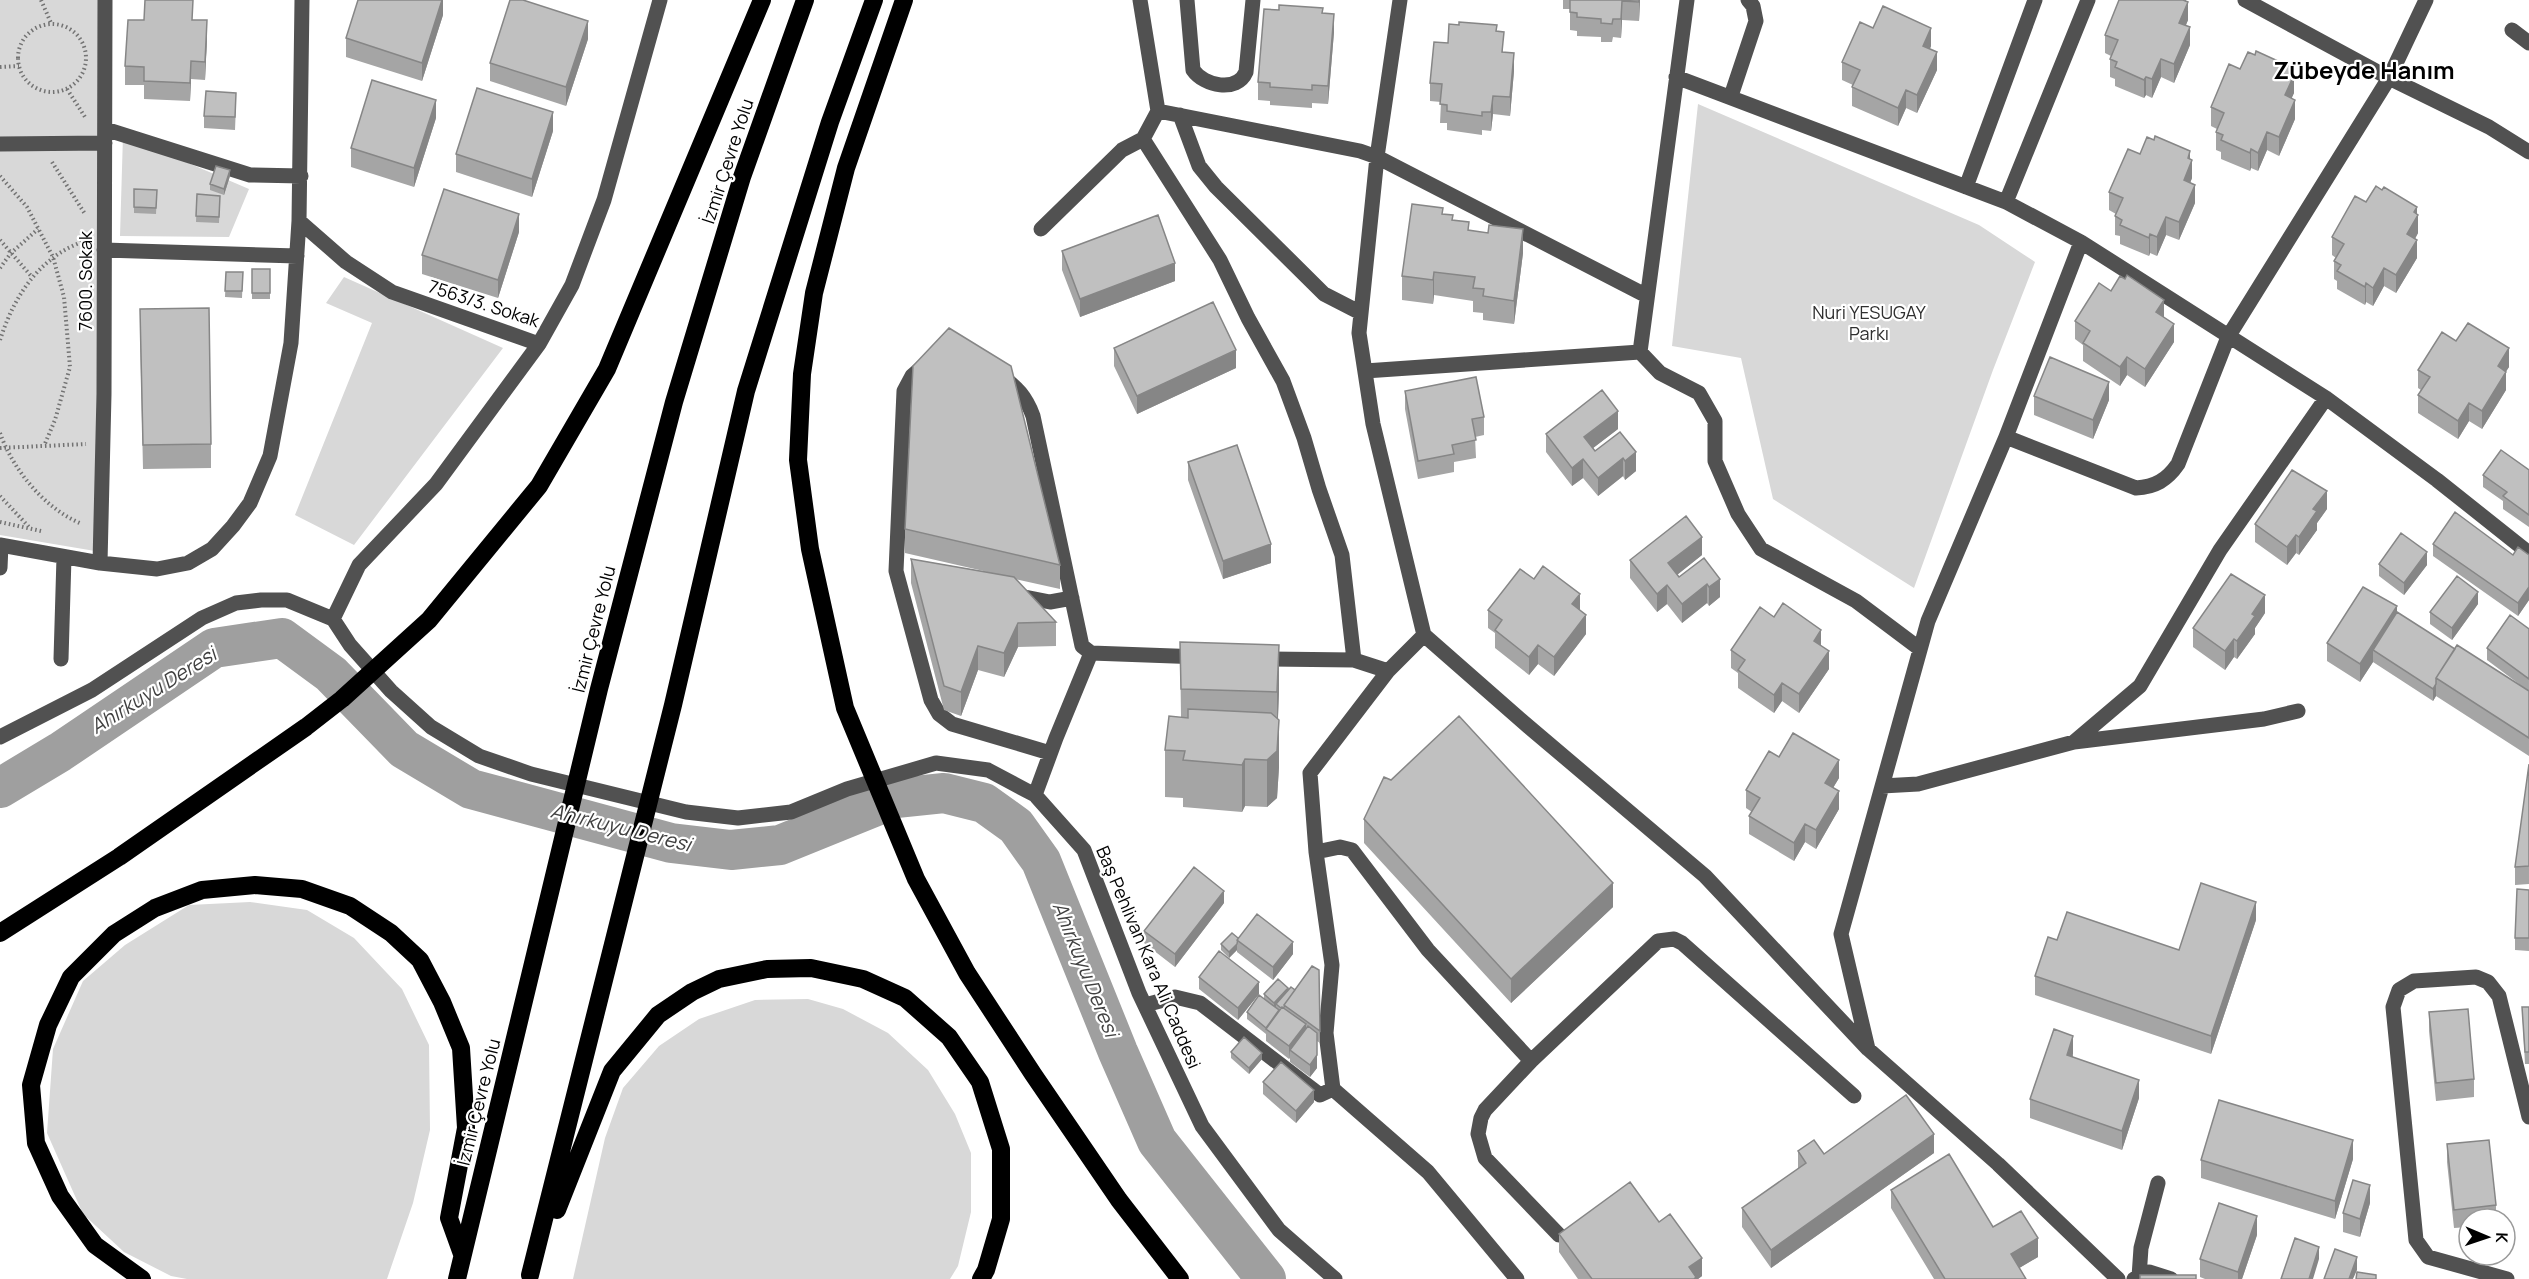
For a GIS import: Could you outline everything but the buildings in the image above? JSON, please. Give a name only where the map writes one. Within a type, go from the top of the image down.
[{"type":"highway","points":[[0,933],[119,857],[306,727],[342,699],[429,620],[539,486],[607,369],[762,0]]},
{"type":"highway","name":"İzmir Çevre Yolu","points":[[457,1279],[599,689],[674,402],[742,177],[805,0]]},
{"type":"highway","points":[[530,1277],[673,705],[746,391],[830,122],[874,0]]},
{"type":"highway","points":[[904,0],[846,168],[814,294],[802,374],[798,460],[808,538],[845,708],[916,879],[967,973],[1033,1074],[1119,1200],[1180,1279]]},
{"type":"highway","points":[[142,1279],[95,1245],[60,1196],[50,1175],[36,1143],[31,1085],[39,1055],[48,1025],[72,977],[114,934],[155,908],[202,890],[255,885],[302,889],[350,906],[391,933],[420,960],[442,1002],[461,1048],[466,1128],[449,1218],[462,1256]]},
{"type":"highway","points":[[530,1277],[612,1071],[658,1015],[719,979],[766,969],[811,968],[863,979],[905,998],[949,1037],[980,1082],[1001,1149],[1001,1219],[986,1270],[981,1279]]},
{"type":"street","name":"7600. Sokak","points":[[100,563],[103,444],[105,0]]},
{"type":"street","points":[[0,568],[0,545],[100,563],[157,569],[188,563],[212,549],[250,503],[270,456],[291,343],[301,176],[302,0]]},
{"type":"street","name":"7563/3. Sokak","points":[[299,221],[346,262],[392,292],[539,344],[572,285],[604,200],[660,0]]},
{"type":"street","points":[[1041,229],[1122,150],[1143,139],[1158,111],[1140,0]]},
{"type":"street","points":[[1187,0],[1193,70],[1197,76],[1208,82],[1233,85],[1242,80],[1246,72],[1253,0]]},
{"type":"street","points":[[1400,0],[1377,157],[1359,333],[1373,424],[1424,634],[1529,727],[1705,876],[1868,1049],[1998,1164],[2118,1279]]},
{"type":"street","points":[[1640,352],[1687,0]]},
{"type":"street","points":[[1731,96],[1756,21],[1753,6],[1749,0]]},
{"type":"street","points":[[1966,187],[2035,0]]},
{"type":"street","points":[[2006,202],[2088,0]]},
{"type":"street","points":[[2245,0],[2389,78],[2489,127],[2529,152]]},
{"type":"street","points":[[2006,437],[2136,488],[2155,485],[2172,473],[2178,464],[2228,337],[2389,78],[2426,0]]},
{"type":"street","points":[[2512,30],[2529,43]]},
{"type":"street","points":[[1676,77],[2006,202],[2081,242],[2326,398],[2437,480],[2529,553]]},
{"type":"street","points":[[1158,111],[1360,151],[1377,157],[1647,296]]},
{"type":"street","points":[[1180,115],[1199,166],[1216,187],[1324,294],[1361,313]]},
{"type":"street","points":[[0,144],[105,136],[250,175],[301,176]]},
{"type":"street","points":[[1143,139],[1221,260],[1248,318],[1283,381],[1342,555],[1354,660]]},
{"type":"street","points":[[1868,1049],[1841,934],[1928,621],[2006,437],[2081,242]]},
{"type":"street","points":[[104,250],[297,256]]},
{"type":"street","points":[[0,737],[92,690],[202,618],[236,603],[286,600],[333,619],[359,565],[436,484],[539,344]]},
{"type":"street","points":[[940,352],[912,376],[904,391],[902,572],[931,700],[939,714],[952,724],[1050,753]]},
{"type":"street","points":[[1365,371],[1640,352]]},
{"type":"street","points":[[1640,352],[1660,373],[1699,393],[1715,421],[1715,461],[1738,514],[1761,549],[1856,601],[1920,650]]},
{"type":"street","points":[[989,367],[1016,386],[1029,406],[1082,646],[1091,653],[1217,657]]},
{"type":"street","points":[[2074,742],[2140,686],[2220,550],[2326,398]]},
{"type":"street","points":[[61,659],[64,556]]},
{"type":"street","points":[[995,591],[1050,602],[1072,598]]},
{"type":"street","name":"Baş Pehlivan Kara Ali Caddesi","points":[[333,619],[350,645],[391,691],[431,727],[479,756],[531,774],[686,812],[738,818],[791,812],[847,789],[936,763],[987,770],[1035,795],[1084,850],[1145,1005],[1202,1126],[1279,1230],[1335,1279]]},
{"type":"street","points":[[1424,634],[1388,670],[1310,773],[1316,852],[1332,965],[1326,1033],[1334,1089],[1428,1172],[1517,1279]]},
{"type":"street","points":[[1035,795],[1091,653]]},
{"type":"street","points":[[1249,658],[1354,660],[1388,670]]},
{"type":"street","points":[[1882,786],[1918,784],[2074,742],[2264,719],[2298,711]]},
{"type":"street","points":[[1316,852],[1340,847],[1352,850],[1428,950],[1531,1061]]},
{"type":"street","points":[[1559,1234],[1485,1158],[1479,1143],[1479,1126],[1485,1110],[1531,1061],[1651,945],[1665,939],[1674,939],[1682,943],[1854,1096]]},
{"type":"street","points":[[2506,1279],[2480,1275],[2428,1257],[2416,1240],[2393,1007],[2399,990],[2414,981],[2476,977],[2488,982],[2499,996],[2529,1117]]},
{"type":"street","points":[[1145,1005],[1175,997],[1200,1003],[1320,1095],[1334,1089]]},
{"type":"street","points":[[2136,1278],[2141,1248],[2158,1183]]},
{"type":"street","points":[[2136,1278],[2149,1272],[2171,1279]]},
{"type":"path","points":[[41,0],[51,23]]},
{"type":"path","points":[[51,23],[73,30],[86,50],[83,72],[67,89],[47,92],[29,83],[19,66],[18,56],[25,37],[41,25],[51,23]]},
{"type":"path","points":[[0,67],[19,66]]},
{"type":"path","points":[[48,158],[91,224]]},
{"type":"path","points":[[0,176],[27,207],[53,257],[64,297],[70,367],[44,446]]},
{"type":"path","points":[[0,268],[11,253],[38,229]]},
{"type":"path","points":[[0,340],[7,318],[32,277],[53,257],[88,239]]},
{"type":"path","points":[[0,240],[32,277]]},
{"type":"path","points":[[0,433],[2,448],[34,489],[70,519],[86,526]]},
{"type":"path","points":[[2,448],[103,444]]},
{"type":"path","points":[[0,496],[31,529]]},
{"type":"path","points":[[0,522],[52,534]]},
{"type":"green space","points":[[0,0],[102,0],[95,551],[0,535]]},
{"type":"green space","name":"Nuri YESUGAY Parkı","points":[[1698,104],[1979,225],[2035,262],[1914,588],[1773,499],[1741,358],[1672,346]]},
{"type":"green space","points":[[123,135],[249,189],[229,237],[120,236]]},
{"type":"green space","points":[[344,277],[503,348],[354,545],[295,515],[372,323],[326,303]]},
{"type":"green space","points":[[250,902],[307,910],[354,938],[402,989],[429,1045],[430,1130],[413,1203],[387,1279],[187,1279],[171,1276],[124,1252],[83,1214],[47,1133],[53,1049],[83,981],[125,945],[189,905]]},
{"type":"green space","points":[[808,999],[843,1009],[888,1033],[928,1070],[955,1114],[971,1153],[971,1212],[958,1266],[950,1279],[573,1279],[605,1138],[623,1088],[659,1046],[699,1019],[755,1000]]},
{"type":"waterway","name":"Ahırkuyu Deresi","points":[[0,788],[60,752],[214,648],[282,638],[331,674],[404,749],[471,789],[671,843],[731,850],[780,845],[896,798],[944,793],[984,803],[1016,826],[1041,861],[1118,1052],[1157,1141],[1266,1279]]},
{"type":"district","name":"Zübeyde Hanım","points":[[2364,69]]}]
